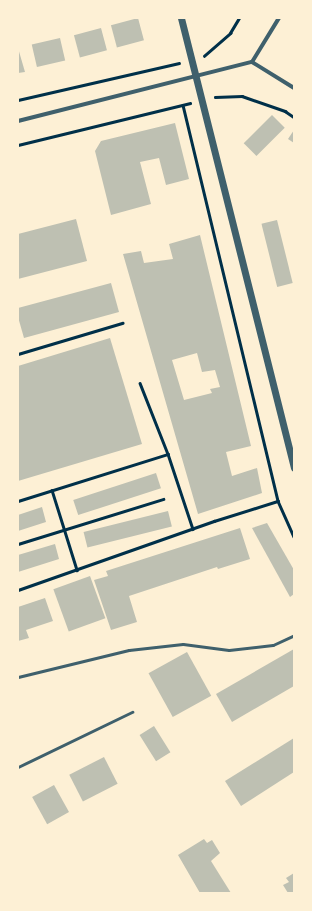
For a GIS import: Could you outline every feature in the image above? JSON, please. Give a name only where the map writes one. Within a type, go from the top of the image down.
[{"type":"street","points":[[181,18],[294,468]]},
{"type":"street","points":[[18,121],[252,62],[278,18]]},
{"type":"street","points":[[252,62],[294,88]]},
{"type":"lane","points":[[18,677],[129,650],[183,644],[229,650],[273,645],[294,635]]},
{"type":"lane","points":[[18,768],[132,712]]},
{"type":"path","points":[[204,56],[230,33],[239,18]]},
{"type":"path","points":[[18,100],[179,63]]},
{"type":"path","points":[[215,97],[242,96],[285,111],[294,117]]},
{"type":"path","points":[[18,145],[191,103]]},
{"type":"path","points":[[183,105],[278,501],[294,537]]},
{"type":"path","points":[[18,354],[122,323]]},
{"type":"path","points":[[140,383],[168,454],[193,529]]},
{"type":"path","points":[[18,501],[168,454]]},
{"type":"path","points":[[52,490],[77,570]]},
{"type":"path","points":[[18,544],[163,499]]},
{"type":"path","points":[[18,590],[278,501]]},
{"type":"building","points":[[138,18],[144,40],[117,47],[111,25]]},
{"type":"building","points":[[101,28],[107,50],[80,57],[74,35]]},
{"type":"building","points":[[60,38],[65,60],[37,67],[32,45]]},
{"type":"building","points":[[18,48],[25,72],[18,73]]},
{"type":"building","points":[[272,115],[285,128],[256,156],[244,143]]},
{"type":"building","points":[[175,123],[189,179],[166,185],[159,158],[140,162],[151,204],[111,215],[95,151],[101,141]]},
{"type":"building","points":[[294,130],[294,143],[288,139]]},
{"type":"building","points":[[76,219],[87,261],[18,279],[18,234]]},
{"type":"building","points":[[277,220],[293,283],[277,287],[261,224]]},
{"type":"building","points":[[200,235],[251,446],[226,452],[232,476],[257,468],[262,493],[198,514],[123,254],[141,251],[144,263],[173,259],[169,244]],"holes":[[[197,353],[202,372],[215,370],[220,387],[210,389],[212,393],[184,400],[172,360]]]},
{"type":"building","points":[[111,283],[119,312],[24,338],[18,317],[18,308]]},
{"type":"building","points":[[110,338],[142,444],[18,481],[18,366]]},
{"type":"building","points":[[156,473],[161,488],[78,515],[73,500]]},
{"type":"building","points":[[42,507],[46,522],[18,531],[18,515]]},
{"type":"building","points":[[168,511],[172,527],[87,548],[84,532]]},
{"type":"building","points":[[267,523],[294,570],[294,594],[290,597],[252,528]]},
{"type":"building","points":[[240,528],[250,559],[218,569],[217,567],[129,596],[137,622],[111,630],[94,580],[108,576],[106,571]]},
{"type":"building","points":[[55,544],[59,559],[18,572],[18,555]]},
{"type":"building","points":[[90,576],[105,618],[69,632],[53,589]]},
{"type":"building","points":[[45,598],[53,621],[26,630],[29,638],[18,641],[18,607]]},
{"type":"building","points":[[294,649],[294,686],[232,722],[216,694]]},
{"type":"building","points":[[187,652],[211,696],[173,717],[149,673]]},
{"type":"building","points":[[154,726],[170,752],[156,761],[140,735]]},
{"type":"building","points":[[294,738],[294,772],[241,806],[225,781]]},
{"type":"building","points":[[104,757],[118,784],[83,801],[69,775]]},
{"type":"building","points":[[54,785],[69,812],[47,824],[32,797]]},
{"type":"building","points":[[204,839],[207,843],[212,840],[220,853],[211,861],[231,893],[200,893],[178,855]]},
{"type":"building","points":[[294,873],[294,893],[288,893],[283,885],[289,882],[286,878]]}]
